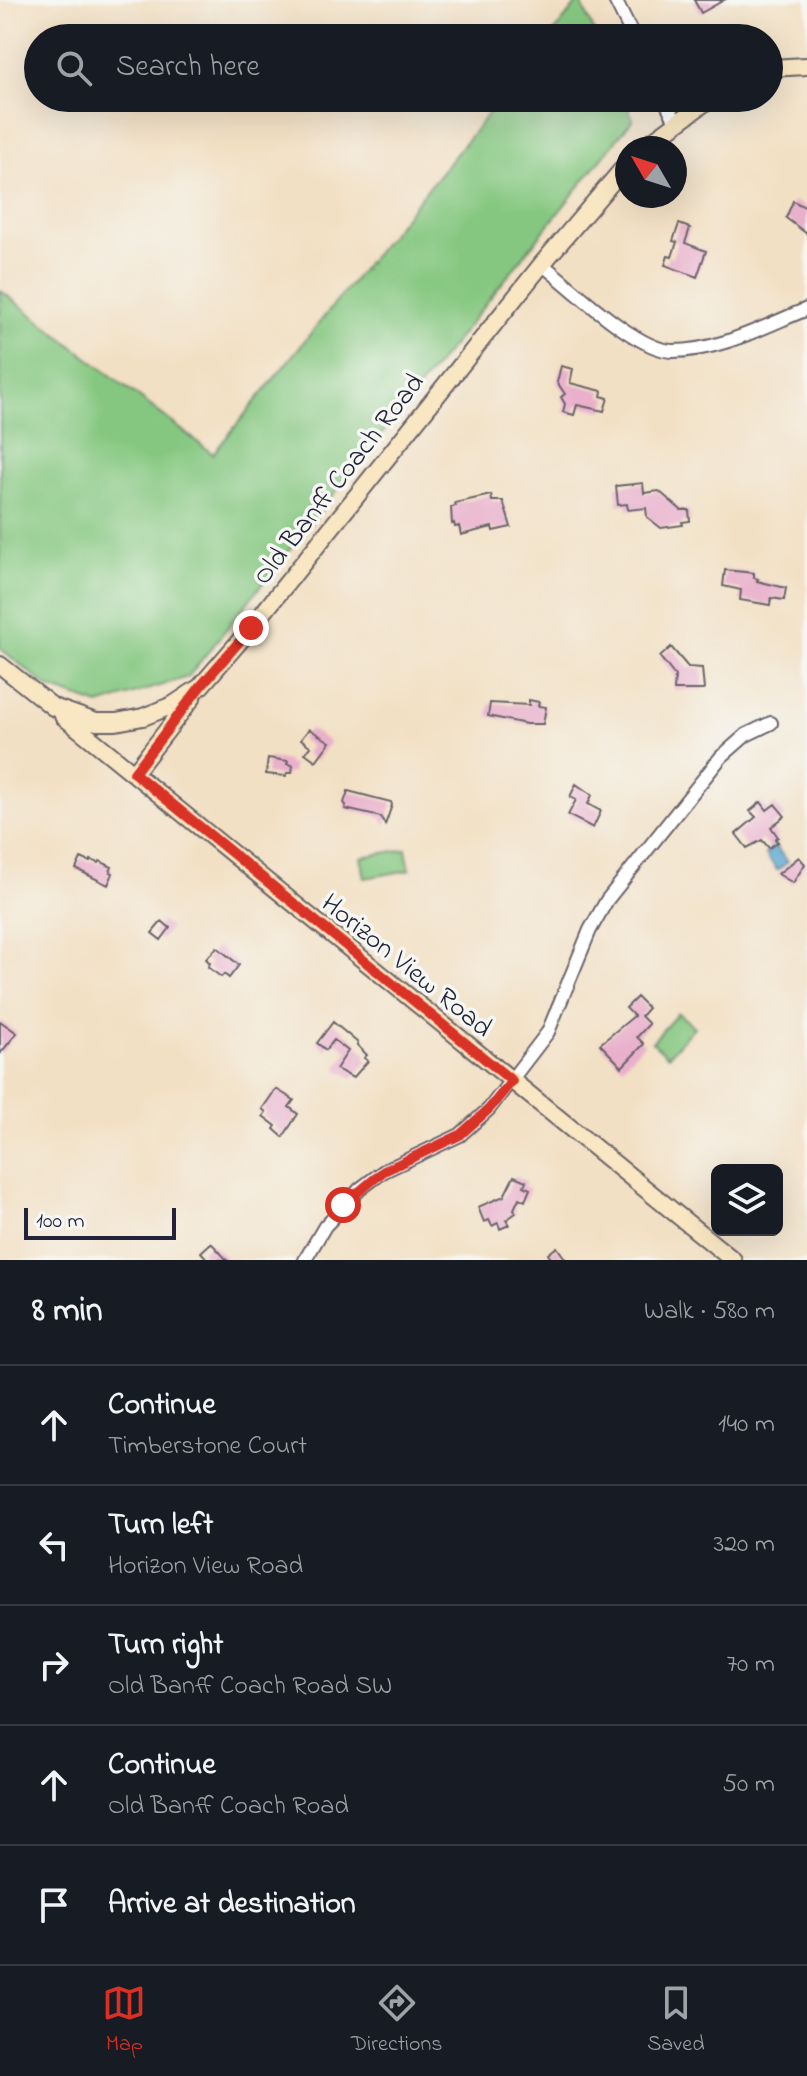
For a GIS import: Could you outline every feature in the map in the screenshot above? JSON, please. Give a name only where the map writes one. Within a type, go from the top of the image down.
[{"type":"main road","points":[[783,67],[807,66]]},
{"type":"main road","points":[[658,136],[691,112]]},
{"type":"main road","name":"Old Banff Coach Road","points":[[0,665],[53,707],[96,722],[143,717],[173,705],[200,687],[615,178]]},
{"type":"main road","points":[[134,773],[200,687]]},
{"type":"main road","name":"Horizon View Road","points":[[53,707],[724,1258]]},
{"type":"street","points":[[615,0],[627,24]]},
{"type":"street","points":[[671,112],[676,122]]},
{"type":"street","points":[[542,264],[635,338],[671,351],[722,343],[807,309]]},
{"type":"street","points":[[305,1260],[325,1226],[360,1189],[384,1171],[460,1135],[489,1109],[548,1032],[590,930],[607,900],[721,757],[746,735],[771,723]]},
{"type":"green space","points":[[580,0],[591,24],[560,24]]},
{"type":"green space","points":[[490,112],[630,112],[633,119],[619,136],[615,136],[615,142],[188,677],[99,705],[48,687],[0,648],[0,290],[213,454]]},
{"type":"green space","points":[[406,849],[410,870],[365,878],[361,857]]},
{"type":"green space","points":[[678,1013],[694,1027],[668,1056],[652,1042]]},
{"type":"water","points":[[775,846],[788,862],[777,870],[765,854]]},
{"type":"building","points":[[694,0],[724,0],[701,13]]},
{"type":"building","points":[[793,201],[807,208],[807,234],[786,218]]},
{"type":"building","points":[[679,224],[690,228],[685,243],[706,251],[697,277],[665,265],[668,256],[672,257]]},
{"type":"building","points":[[561,366],[573,369],[570,383],[602,391],[601,396],[608,398],[604,411],[577,405],[574,415],[563,412],[565,404],[561,397],[565,394],[557,382]]},
{"type":"building","points":[[643,483],[644,493],[659,491],[681,510],[689,510],[690,521],[661,528],[647,517],[646,508],[628,510],[627,504],[618,505],[616,486]]},
{"type":"building","points":[[491,495],[492,501],[503,501],[511,527],[493,531],[492,527],[461,535],[459,526],[452,524],[451,507],[456,506],[455,503]]},
{"type":"building","points":[[725,570],[754,573],[757,581],[786,588],[784,600],[771,598],[770,605],[740,600],[741,590],[723,586]]},
{"type":"building","points":[[671,647],[688,667],[702,668],[704,690],[674,690],[675,676],[660,657]]},
{"type":"building","points":[[529,700],[546,707],[543,724],[526,724],[488,716],[490,703],[529,705]]},
{"type":"building","points":[[309,729],[330,742],[316,761],[305,753],[311,747],[301,739]]},
{"type":"building","points":[[268,758],[288,761],[287,764],[293,765],[292,773],[286,776],[266,774]]},
{"type":"building","points":[[576,784],[592,795],[588,804],[601,811],[593,828],[568,815],[576,800],[570,797]]},
{"type":"building","points":[[348,791],[391,802],[385,825],[381,817],[345,809]]},
{"type":"building","points":[[761,802],[767,810],[775,804],[785,816],[771,827],[778,842],[769,848],[762,840],[747,848],[736,834],[756,817],[750,811]]},
{"type":"building","points":[[799,857],[805,864],[793,883],[778,874]]},
{"type":"building","points":[[81,858],[90,862],[100,861],[112,867],[108,885],[76,869]]},
{"type":"building","points":[[162,921],[170,928],[161,940],[152,933]]},
{"type":"building","points":[[217,947],[239,965],[229,978],[224,974],[221,977],[208,967],[210,963],[206,959]]},
{"type":"building","points":[[637,997],[648,1008],[641,1016],[649,1024],[637,1037],[644,1044],[622,1067],[600,1044],[634,1016],[626,1008]]},
{"type":"building","points":[[0,1021],[17,1033],[0,1054]]},
{"type":"building","points":[[333,1022],[367,1055],[364,1058],[368,1061],[353,1078],[336,1069],[348,1051],[334,1040],[326,1050],[317,1043]]},
{"type":"building","points":[[276,1089],[294,1100],[289,1107],[298,1114],[283,1137],[274,1129],[276,1126],[263,1116],[266,1112],[262,1109]]},
{"type":"building","points":[[514,1176],[526,1181],[524,1186],[530,1189],[525,1201],[519,1198],[514,1209],[516,1213],[506,1220],[509,1225],[500,1229],[498,1223],[492,1226],[489,1220],[484,1222],[478,1207],[504,1196]]},
{"type":"building","points":[[211,1243],[227,1260],[208,1260],[201,1252]]},
{"type":"building","points":[[557,1247],[566,1260],[552,1260],[548,1254]]},
{"type":"route","points":[[251,628],[200,687],[134,773],[512,1081],[477,1122],[460,1135],[384,1171],[343,1205]]}]
